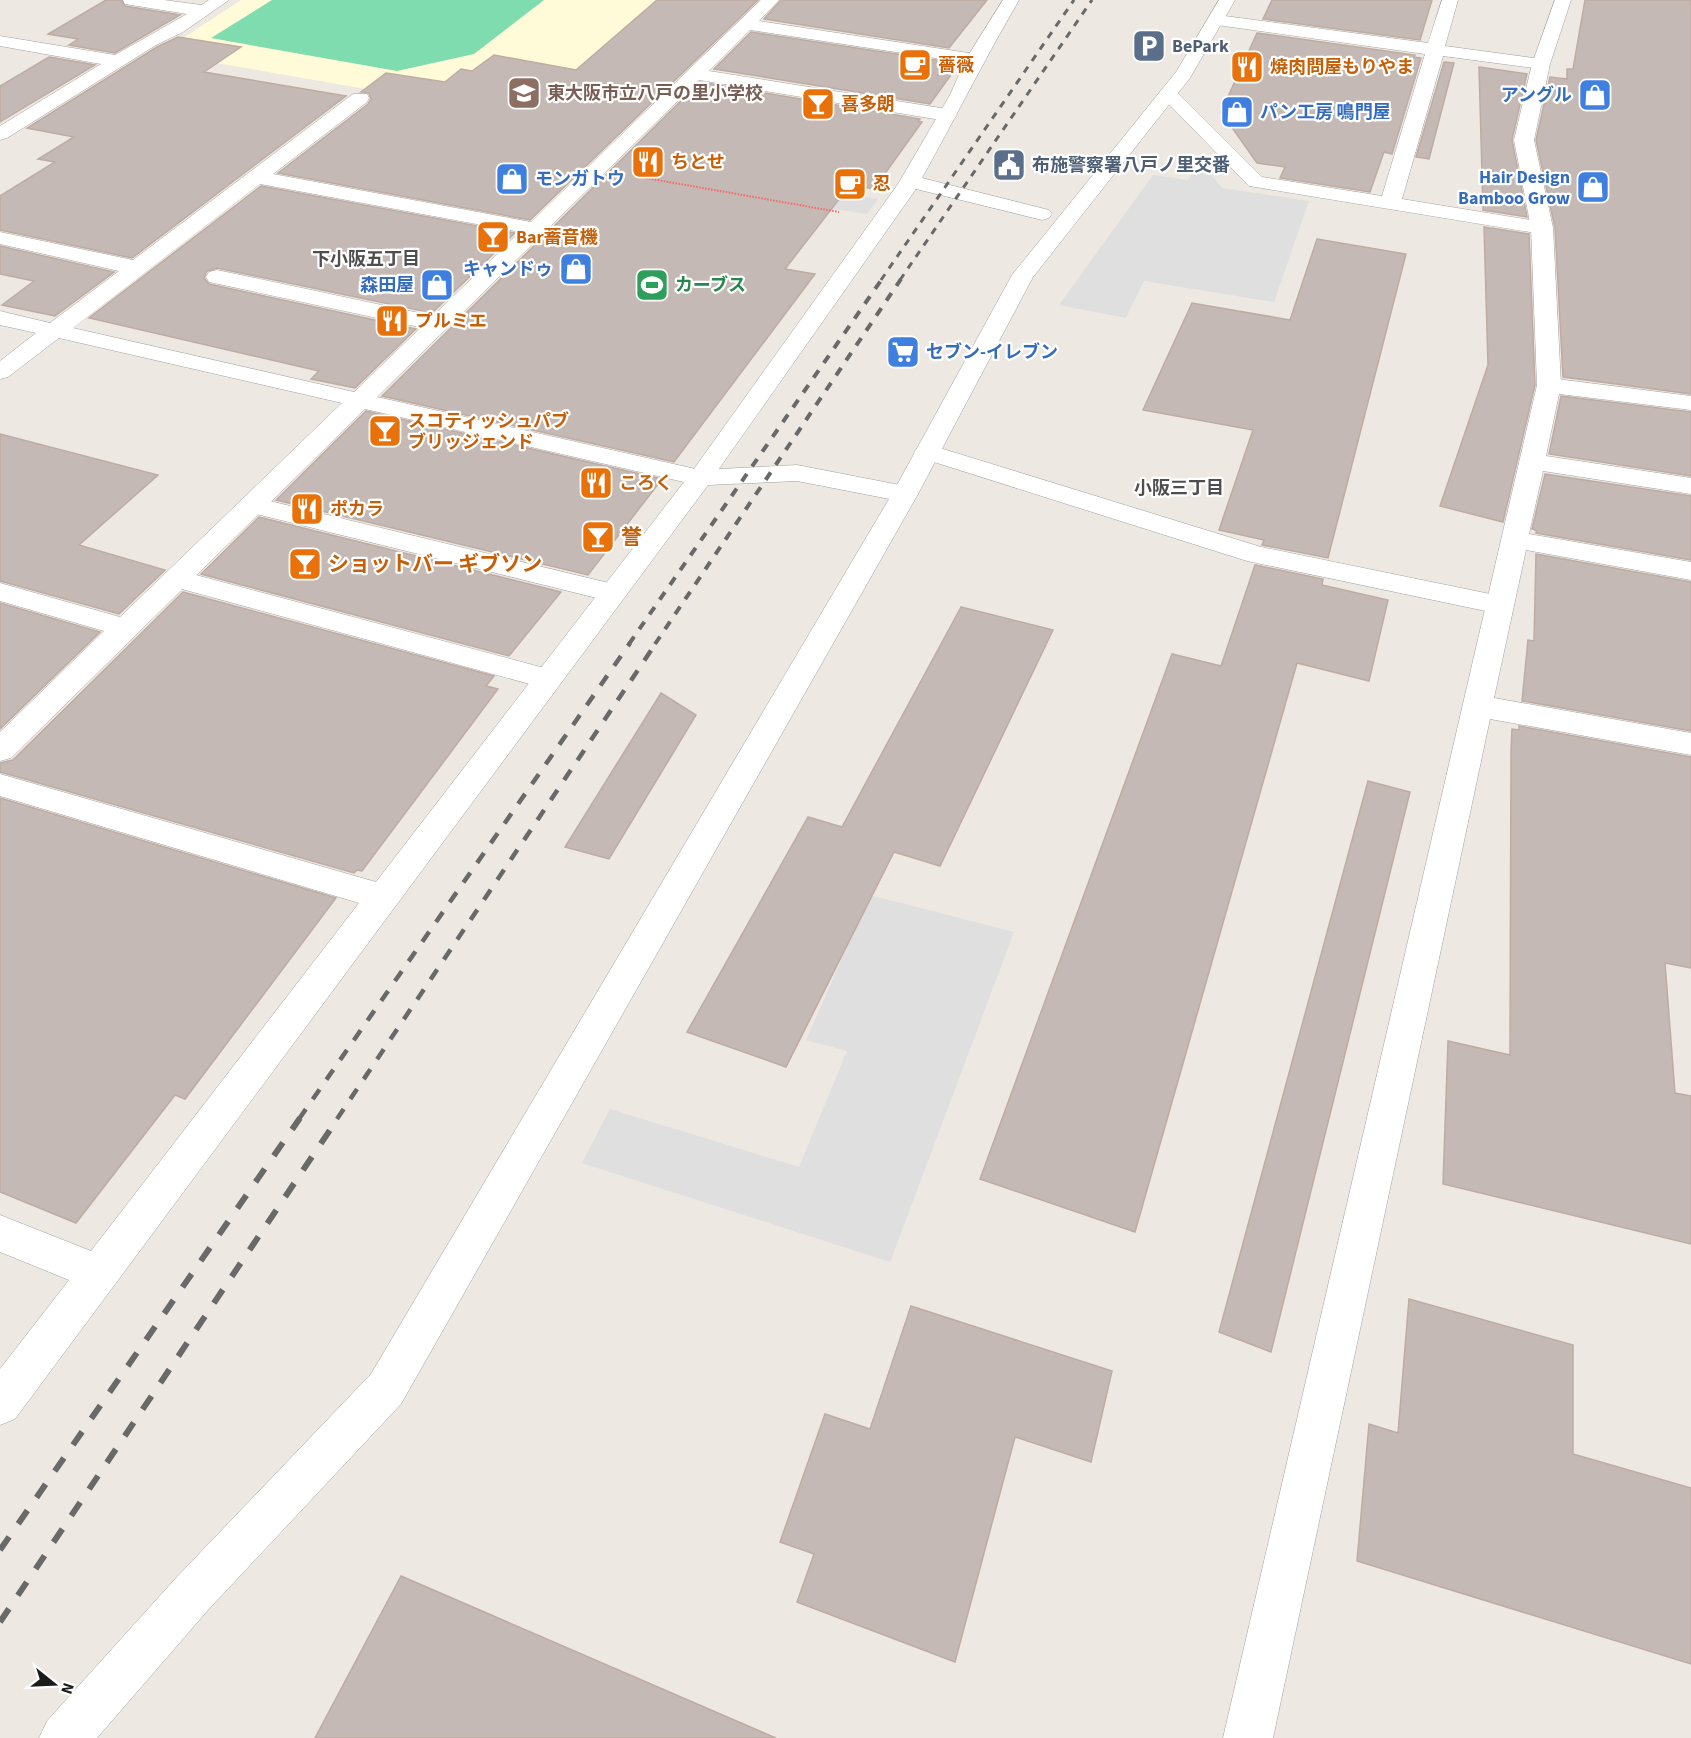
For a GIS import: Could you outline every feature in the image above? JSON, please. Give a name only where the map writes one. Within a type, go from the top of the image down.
[{"type":"street","points":[[131,0],[203,11]]},
{"type":"street","points":[[0,134],[118,60],[220,0]]},
{"type":"street","points":[[0,750],[771,0]]},
{"type":"street","points":[[0,1404],[700,478],[910,181],[975,59],[1011,0]]},
{"type":"street","points":[[1390,204],[1450,0]]},
{"type":"street","points":[[1248,1738],[1550,385],[1542,228],[1524,140],[1541,64],[1563,0]]},
{"type":"street","points":[[82,1729],[192,1594],[386,1389],[905,494],[1023,275],[1184,74],[1222,10],[1434,50],[1541,64]]},
{"type":"street","points":[[746,24],[975,59]]},
{"type":"street","points":[[0,40],[118,60]]},
{"type":"street","points":[[695,74],[947,115]]},
{"type":"street","points":[[1168,94],[1256,182],[1542,228]]},
{"type":"street","points":[[0,372],[360,98]]},
{"type":"street","points":[[257,177],[537,229]]},
{"type":"street","points":[[910,181],[1042,214]]},
{"type":"street","points":[[0,238],[138,268]]},
{"type":"street","points":[[217,277],[438,324]]},
{"type":"street","points":[[0,318],[700,478],[797,473],[905,494]]},
{"type":"street","points":[[1550,385],[1691,403]]},
{"type":"street","points":[[927,452],[1257,555],[1500,605]]},
{"type":"street","points":[[1532,462],[1691,486]]},
{"type":"street","points":[[253,505],[613,593]]},
{"type":"street","points":[[1515,540],[1691,571]]},
{"type":"street","points":[[177,579],[548,679]]},
{"type":"street","points":[[0,592],[126,628]]},
{"type":"street","points":[[1478,706],[1691,744]]},
{"type":"street","points":[[0,785],[384,897]]},
{"type":"street","points":[[0,1233],[99,1273]]},
{"type":"path","points":[[598,169],[884,219]]},
{"type":"shaded area","name":"東大阪市立八戸の里小学校","points":[[241,0],[756,0],[618,133],[160,53]]},
{"type":"shaded area","points":[[1195,169],[1208,171],[1222,188],[1309,201],[1274,302],[1144,281],[1126,318],[1059,305],[1153,175],[1188,180]]},
{"type":"shaded area","points":[[806,187],[878,199],[867,214],[795,203]]},
{"type":"shaded area","points":[[870,895],[1014,932],[890,1262],[582,1163],[610,1109],[799,1167],[847,1051],[806,1040]]},
{"type":"green space","points":[[272,0],[544,0],[474,54],[397,71],[211,38]]},
{"type":"building","points":[[106,0],[121,0],[125,6],[180,15],[115,53],[69,45],[78,39],[48,34]]},
{"type":"building","points":[[657,0],[758,0],[530,220],[278,173],[368,104],[371,99],[369,93],[361,92],[386,73],[445,82],[461,69],[472,71],[494,55],[576,70]]},
{"type":"building","points":[[781,0],[987,0],[949,48],[764,19]]},
{"type":"building","points":[[1272,0],[1432,0],[1420,40],[1263,19]]},
{"type":"building","points":[[1585,0],[1691,0],[1691,394],[1563,377],[1555,228],[1536,140],[1550,77],[1567,79],[1567,69],[1573,69]]},
{"type":"building","points":[[751,32],[958,65],[930,104],[714,69]]},
{"type":"building","points":[[1257,33],[1415,55],[1414,57],[1421,58],[1392,154],[1384,152],[1370,192],[1280,178],[1285,167],[1257,163],[1221,112]]},
{"type":"building","points":[[178,37],[241,47],[204,72],[346,96],[132,258],[0,230],[0,196],[55,162],[38,159],[74,137],[27,128],[157,47]]},
{"type":"building","points":[[49,57],[95,65],[0,122],[0,86]]},
{"type":"building","points":[[1444,62],[1454,63],[1429,159],[1416,157]]},
{"type":"building","points":[[1479,67],[1527,74],[1512,140],[1527,217],[1483,210]]},
{"type":"building","points":[[700,82],[920,119],[918,121],[922,122],[874,189],[850,185],[785,269],[815,274],[674,462],[382,396]]},
{"type":"building","points":[[261,186],[515,233],[432,313],[217,268],[207,271],[204,278],[209,284],[416,329],[355,388],[311,379],[319,371],[89,318]]},
{"type":"building","points":[[1484,227],[1529,234],[1535,385],[1503,522],[1440,506],[1488,365]]},
{"type":"building","points":[[1317,239],[1406,254],[1328,558],[1262,545],[1264,540],[1219,530],[1253,430],[1143,410],[1192,303],[1290,320]]},
{"type":"building","points":[[0,246],[114,272],[55,316],[2,305],[34,281],[0,274]]},
{"type":"building","points":[[1561,396],[1691,412],[1691,476],[1549,454]]},
{"type":"building","points":[[366,411],[662,479],[588,575],[276,500]]},
{"type":"building","points":[[0,434],[158,475],[79,545],[165,570],[119,614],[0,581]]},
{"type":"building","points":[[1545,474],[1691,496],[1691,560],[1536,533],[1536,530],[1532,529]]},
{"type":"building","points":[[259,517],[561,592],[509,656],[201,574]]},
{"type":"building","points":[[1536,554],[1691,582],[1691,731],[1522,701],[1528,640],[1534,641]]},
{"type":"building","points":[[1255,565],[1323,579],[1322,585],[1388,600],[1369,681],[1297,663],[1135,1232],[980,1179],[1172,654],[1221,666]]},
{"type":"building","points":[[183,592],[494,676],[486,686],[498,689],[362,871],[357,870],[354,873],[0,772],[0,763],[13,760]]},
{"type":"building","points":[[0,603],[100,632],[0,729]]},
{"type":"building","points":[[961,607],[1053,630],[940,866],[894,852],[786,1067],[687,1032],[808,817],[842,827]]},
{"type":"building","points":[[661,693],[696,715],[609,859],[565,847]]},
{"type":"building","points":[[1519,726],[1691,757],[1691,968],[1665,963],[1675,1093],[1691,1096],[1691,1244],[1443,1184],[1448,1041],[1510,1055],[1511,751],[1512,729],[1519,730]]},
{"type":"building","points":[[1368,781],[1410,792],[1271,1352],[1219,1332]]},
{"type":"building","points":[[0,798],[336,898],[185,1099],[175,1095],[76,1223],[0,1192]]},
{"type":"building","points":[[1409,1299],[1573,1345],[1573,1454],[1691,1488],[1691,1664],[1357,1561],[1369,1424],[1398,1433]]},
{"type":"building","points":[[911,1306],[1112,1371],[1091,1462],[1015,1437],[955,1662],[797,1602],[814,1554],[780,1542],[825,1414],[870,1429]]},
{"type":"building","points":[[401,1576],[776,1738],[315,1738]]},
{"type":"railway","points":[[881,280],[1074,0]]},
{"type":"railway","points":[[900,280],[1092,0]]},
{"type":"railway","points":[[629,644],[882,279]]},
{"type":"railway","points":[[655,644],[901,279]]},
{"type":"railway","points":[[299,1119],[630,643]]},
{"type":"railway","points":[[337,1119],[656,643]]},
{"type":"railway","points":[[0,1550],[300,1118]]},
{"type":"railway","points":[[0,1622],[338,1118]]},
{"type":"place","name":"BePark","points":[[1149,46]]},
{"type":"place","name":"薔薇","points":[[915,65]]},
{"type":"place","name":"焼肉問屋もりやま","points":[[1247,67]]},
{"type":"place","name":"東大阪市立八戸の里小学校","points":[[524,93]]},
{"type":"place","name":"アングル","points":[[1595,95]]},
{"type":"place","name":"喜多朗","points":[[818,104]]},
{"type":"place","name":"パン工房 鳴門屋","points":[[1237,112]]},
{"type":"place","name":"ちとせ","points":[[648,162]]},
{"type":"place","name":"布施警察署八戸ノ里交番","points":[[1009,165]]},
{"type":"place","name":"モンガトウ","points":[[512,179]]},
{"type":"place","name":"忍","points":[[850,184]]},
{"type":"place","name":"Hair Design Bamboo Grow","points":[[1593,187]]},
{"type":"place","name":"Bar蓄音機","points":[[493,237]]},
{"type":"place","name":"キャンドゥ","points":[[576,269]]},
{"type":"place","name":"森田屋","points":[[437,285]]},
{"type":"place","name":"カーブス","points":[[652,285]]},
{"type":"place","name":"プルミエ","points":[[392,321]]},
{"type":"place","name":"セブン-イレブン","points":[[903,352]]},
{"type":"place","name":"スコティッシュパブ ブリッジェンド","points":[[385,431]]},
{"type":"place","name":"ころく","points":[[596,483]]},
{"type":"place","name":"ポカラ","points":[[307,509]]},
{"type":"place","name":"誉","points":[[598,537]]},
{"type":"place","name":"ショットバー ギブソン","points":[[305,564]]},
{"type":"district","name":"下小阪五丁目","points":[[366,259]]},
{"type":"district","name":"小阪三丁目","points":[[1179,488]]}]
